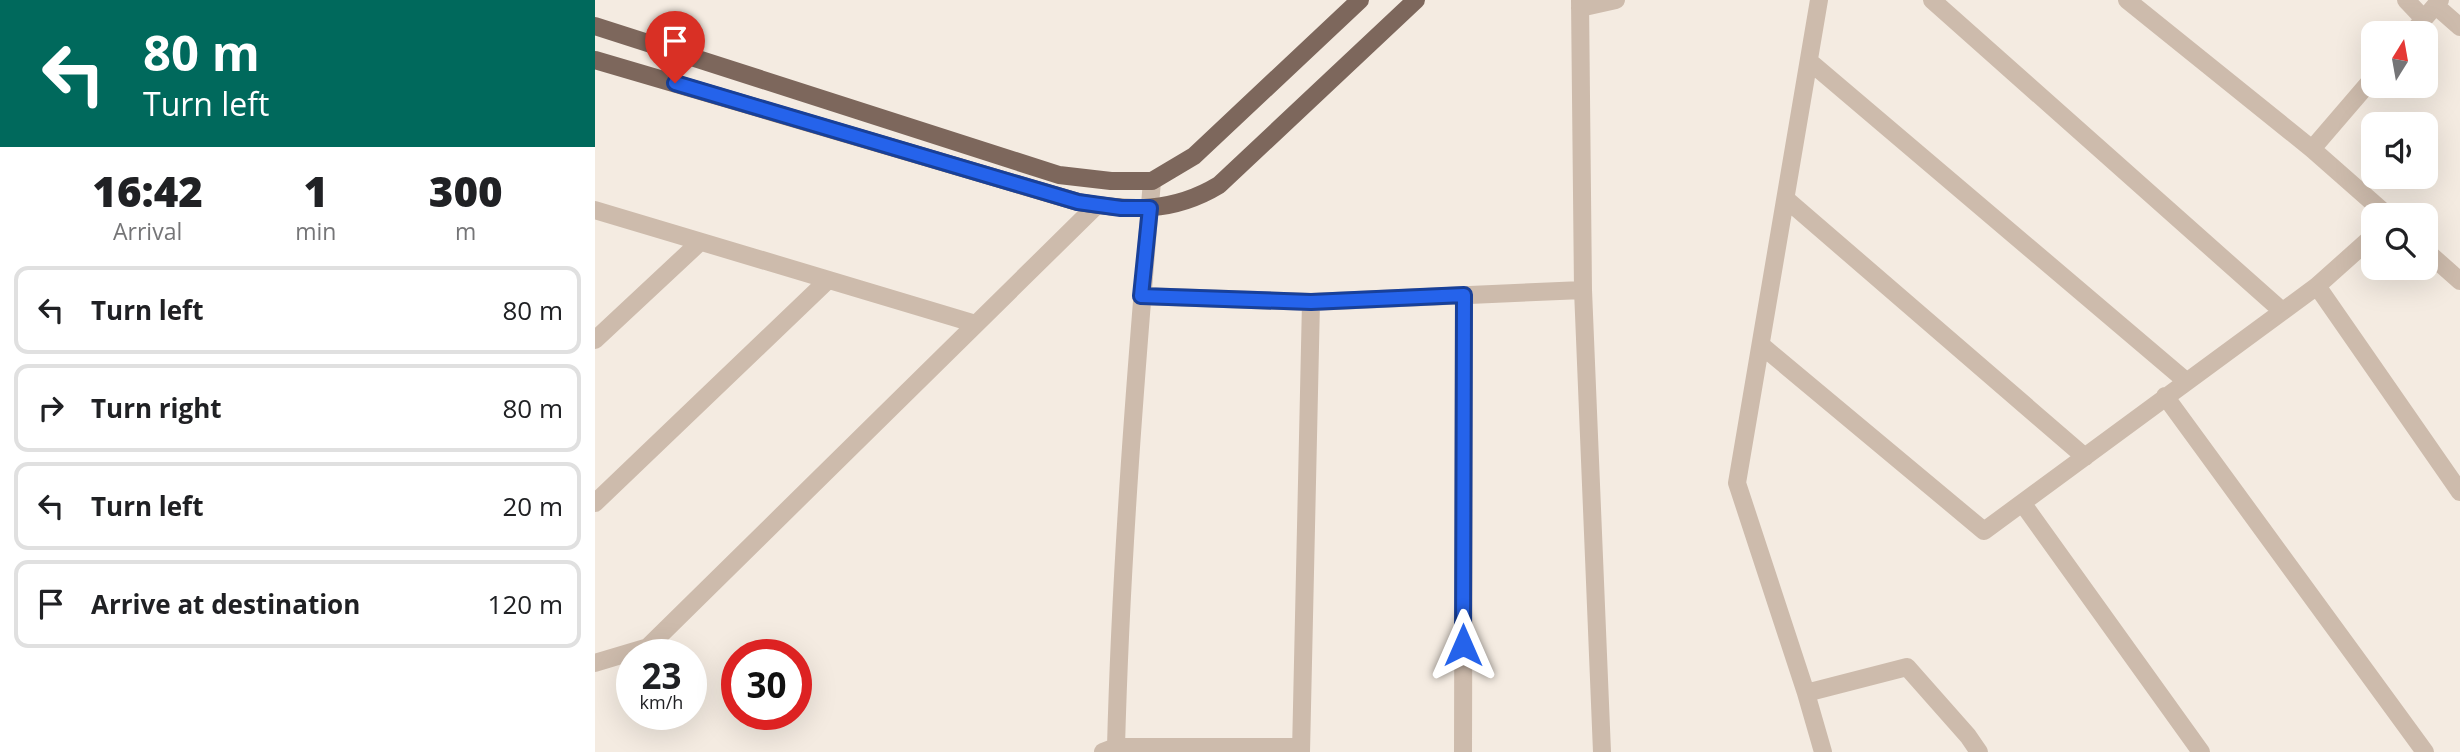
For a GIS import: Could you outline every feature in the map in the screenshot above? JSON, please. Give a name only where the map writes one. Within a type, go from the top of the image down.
[{"type":"main road","points":[[595,26],[1059,174],[1111,181],[1152,181],[1194,156],[1360,0]]},
{"type":"main road","points":[[595,60],[1065,198],[1097,205],[1150,208],[1180,204],[1219,185],[1416,0]]},
{"type":"street","points":[[1602,752],[1583,290],[1580,4],[1616,0]]},
{"type":"street","points":[[1819,0],[1737,484],[1823,752]]},
{"type":"street","points":[[1932,0],[2281,310]]},
{"type":"street","points":[[2127,0],[2312,149],[2373,203]]},
{"type":"street","points":[[2406,0],[2433,8],[2460,27]]},
{"type":"street","points":[[1809,61],[2186,381]]},
{"type":"street","points":[[2312,149],[2361,92]]},
{"type":"street","points":[[1152,181],[1141,296],[1112,750],[1301,749],[1311,302]]},
{"type":"street","points":[[1786,199],[2085,457]]},
{"type":"street","points":[[595,663],[648,647],[1097,205]]},
{"type":"street","points":[[595,210],[976,324]]},
{"type":"street","points":[[595,340],[700,242]]},
{"type":"street","points":[[1761,345],[1984,531],[2317,286],[2361,247]]},
{"type":"street","points":[[2438,262],[2460,281]]},
{"type":"street","points":[[595,503],[828,280]]},
{"type":"street","points":[[2317,286],[2460,492]]},
{"type":"street","points":[[1141,296],[1311,302],[1583,290]]},
{"type":"street","points":[[1463,752],[1464,295]]},
{"type":"street","points":[[2165,396],[2424,752]]},
{"type":"street","points":[[2023,503],[2201,752]]},
{"type":"street","points":[[1806,693],[1907,667],[1966,744],[1979,752]]},
{"type":"route","points":[[675,83],[1078,202],[1121,208],[1150,208],[1141,296],[1311,302],[1464,295],[1463,645]]}]
